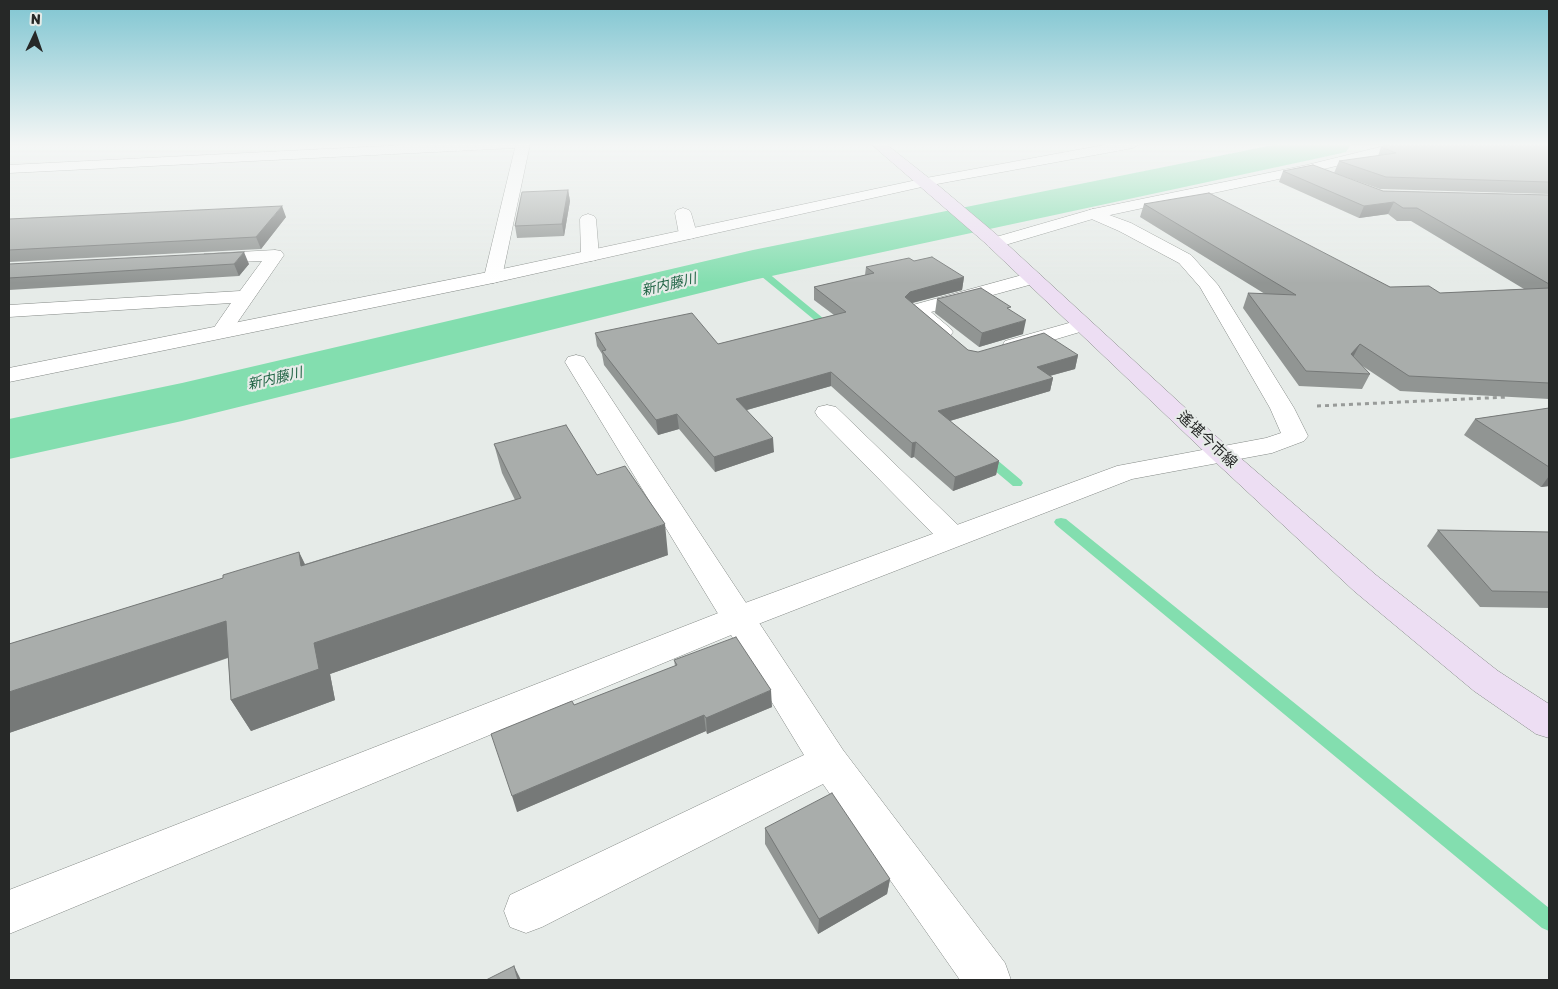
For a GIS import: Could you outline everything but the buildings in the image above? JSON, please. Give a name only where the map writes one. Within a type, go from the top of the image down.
[{"type":"main road","name":"遙堪今市線","points":[[935,190],[992,240],[1220,453],[1365,583],[1486,681],[1549,722]]},
{"type":"street","points":[[493,277],[512,190]]},
{"type":"street","points":[[9,375],[493,277],[688,234],[909,190]]},
{"type":"street","points":[[992,240],[1093,214],[1206,190]]},
{"type":"street","points":[[682,212],[688,234]]},
{"type":"street","points":[[9,912],[737,619],[1126,472],[1272,444],[1295,436],[1282,408],[1208,285],[1185,259],[1125,227],[1093,214]]},
{"type":"street","points":[[588,219],[590,256]]},
{"type":"street","points":[[196,259],[275,255],[221,332]]},
{"type":"street","points":[[960,346],[916,310],[1033,278]]},
{"type":"street","points":[[9,312],[247,296]]},
{"type":"street","points":[[993,352],[1084,325]]},
{"type":"street","points":[[576,362],[829,762],[988,980]]},
{"type":"street","points":[[827,412],[953,537]]},
{"type":"street","points":[[526,911],[829,762]]},
{"type":"path","points":[[1282,408],[1510,397]]},
{"type":"waterway","name":"新内藤川","points":[[9,439],[182,402],[753,265],[1112,190]]},
{"type":"waterway","points":[[753,265],[832,330]]},
{"type":"waterway","points":[[986,457],[1017,483]]},
{"type":"waterway","points":[[1061,522],[1549,921]]}]
